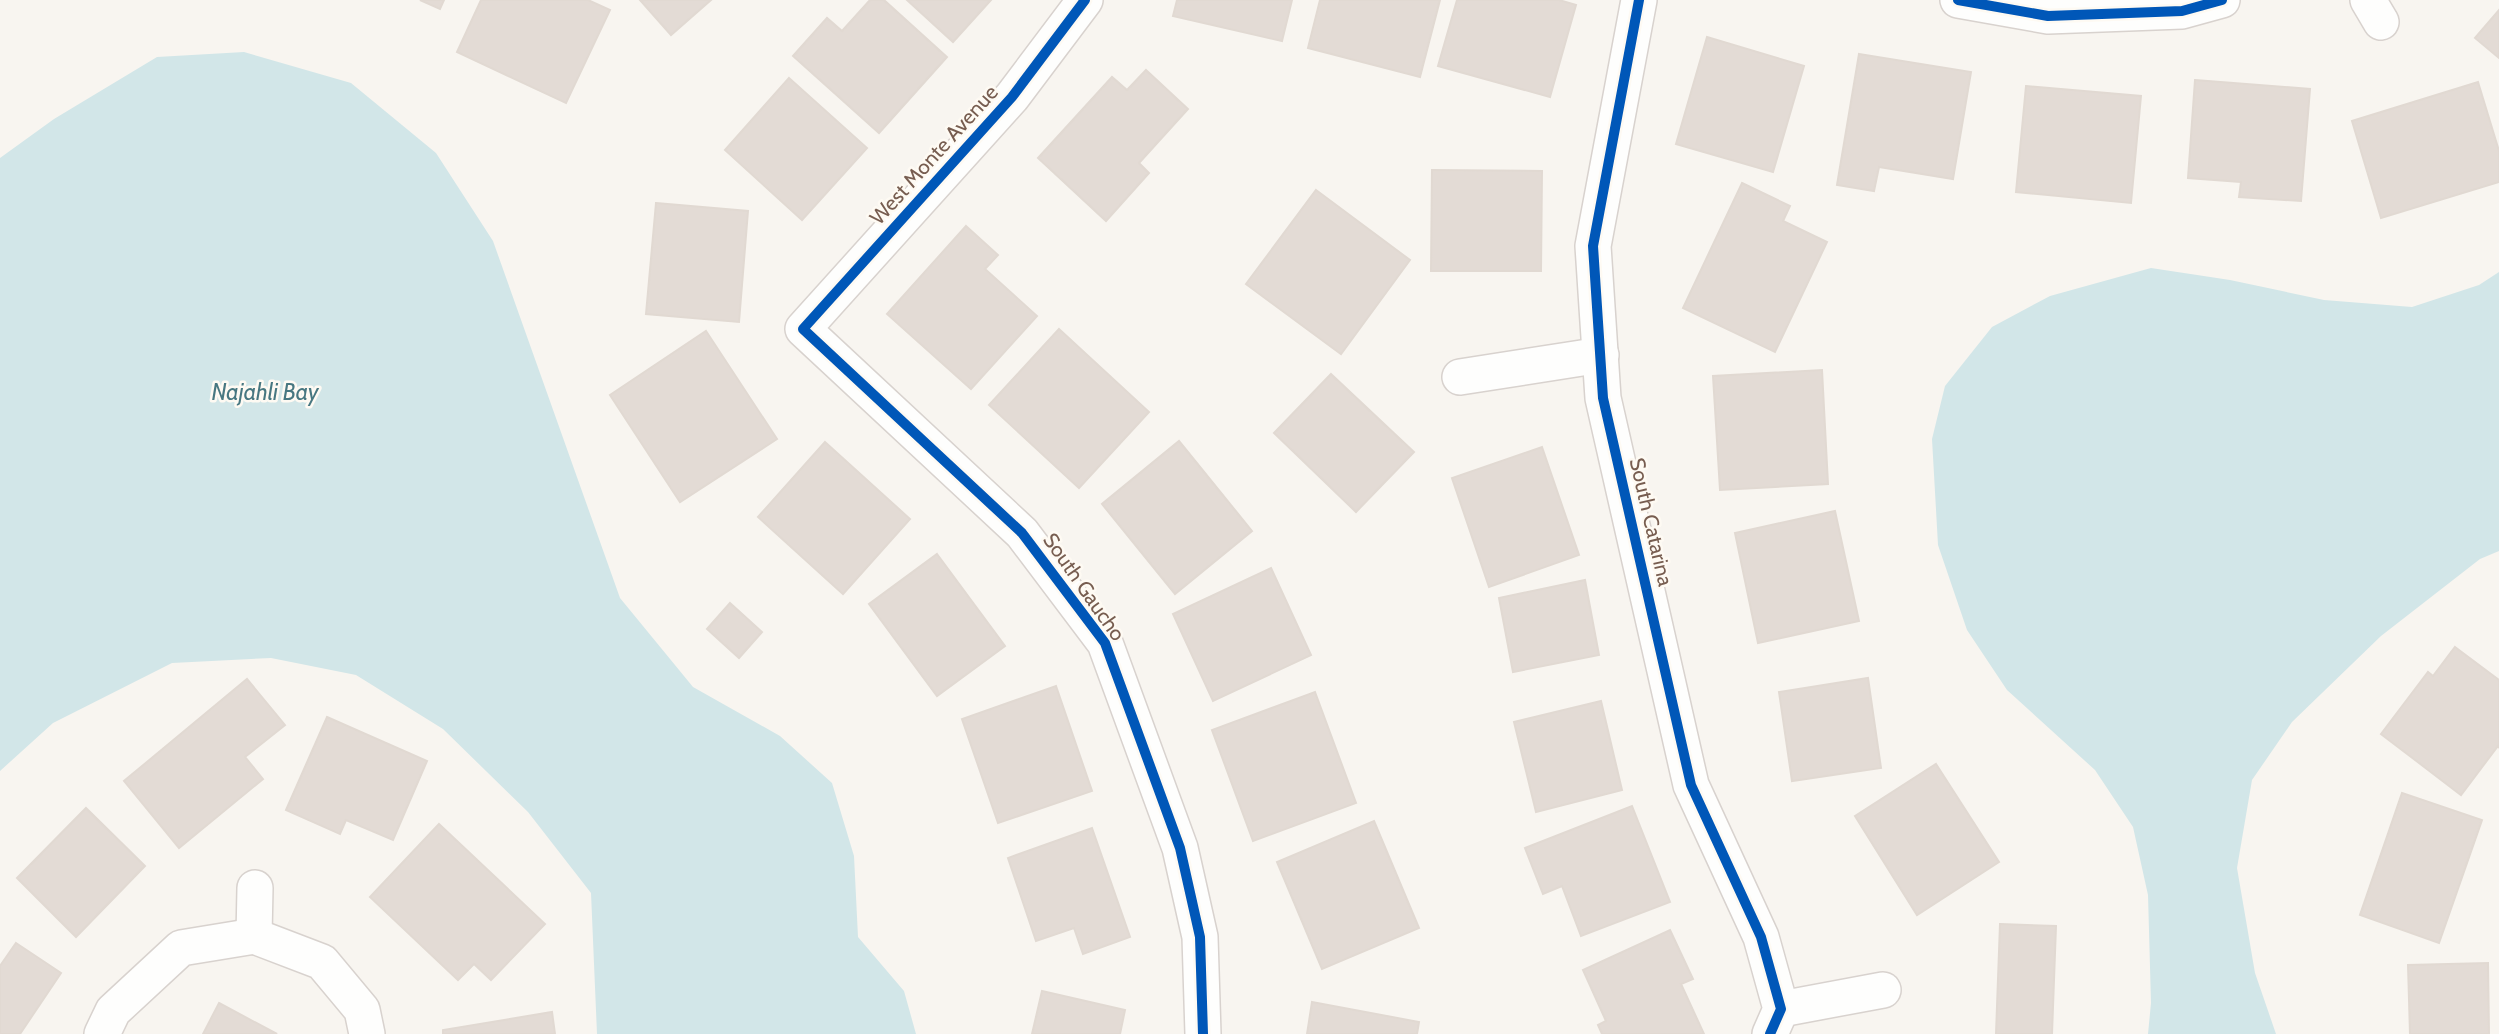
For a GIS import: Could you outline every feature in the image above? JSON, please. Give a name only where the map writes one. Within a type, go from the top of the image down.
[{"type":"street","name":"West Monte Avenue","points":[[803,330],[1012,97],[1085,0]]},
{"type":"street","name":"South Catarina","points":[[1639,0],[1593,246],[1604,398],[1691,785],[1761,937],[1775,1021]]},
{"type":"street","points":[[1958,0],[2048,16],[2182,11],[2222,0]]},
{"type":"street","name":"South Gaucho","points":[[803,330],[1022,533],[1105,643],[1180,848],[1200,937],[1203,1034]]},
{"type":"street","points":[[1460,377],[1601,355]]},
{"type":"street","points":[[254,936],[255,888]]},
{"type":"street","points":[[102,1034],[113,1011],[181,948],[254,936],[322,962],[362,1010],[367,1034]]},
{"type":"street","points":[[1775,1021],[1882,990]]},
{"type":"water","name":"Najahli Bay","points":[[244,52],[351,83],[436,153],[493,241],[620,598],[693,687],[780,736],[832,783],[854,856],[858,937],[904,991],[916,1034],[597,1034],[591,893],[528,812],[443,729],[356,675],[271,658],[172,663],[53,723],[0,771],[0,158],[54,119],[157,57]]},
{"type":"water","points":[[2151,268],[2230,280],[2324,300],[2412,307],[2479,285],[2499,272],[2499,551],[2480,559],[2381,636],[2292,722],[2252,780],[2237,868],[2255,973],[2276,1034],[2148,1034],[2151,1003],[2148,895],[2133,827],[2095,770],[2007,690],[1967,630],[1938,545],[1932,439],[1945,386],[1992,327],[2050,296]]},
{"type":"building","points":[[420,0],[444,0],[440,9]]},
{"type":"building","points":[[481,0],[588,0],[610,10],[566,103],[457,52]]},
{"type":"building","points":[[640,0],[711,0],[671,35]]},
{"type":"building","points":[[870,0],[884,0],[947,57],[879,133],[793,56],[827,18],[842,31]]},
{"type":"building","points":[[907,0],[991,0],[953,42]]},
{"type":"building","points":[[1177,0],[1292,0],[1282,41],[1173,16]]},
{"type":"building","points":[[1320,0],[1440,0],[1420,77],[1308,48]]},
{"type":"building","points":[[1457,0],[1559,0],[1576,5],[1550,97],[1438,66]]},
{"type":"building","points":[[2499,10],[2499,58],[2475,38]]},
{"type":"building","points":[[1707,37],[1804,66],[1773,172],[1676,144]]},
{"type":"building","points":[[1859,54],[1971,72],[1953,179],[1879,167],[1874,191],[1837,185]]},
{"type":"building","points":[[1146,70],[1188,109],[1139,163],[1149,173],[1106,221],[1038,158],[1112,77],[1127,90]]},
{"type":"building","points":[[789,78],[867,148],[802,220],[725,150]]},
{"type":"building","points":[[2195,80],[2310,89],[2301,201],[2239,197],[2241,182],[2188,178]]},
{"type":"building","points":[[2478,82],[2499,151],[2499,182],[2381,218],[2352,121]]},
{"type":"building","points":[[2026,86],[2141,96],[2131,203],[2016,192]]},
{"type":"building","points":[[1432,170],[1542,171],[1541,271],[1431,271]]},
{"type":"building","points":[[1742,183],[1790,206],[1783,221],[1827,242],[1775,352],[1683,308]]},
{"type":"building","points":[[1316,190],[1410,260],[1341,354],[1246,284]]},
{"type":"building","points":[[656,203],[748,211],[739,322],[646,314]]},
{"type":"building","points":[[966,226],[998,255],[985,269],[1037,316],[971,389],[887,314]]},
{"type":"building","points":[[1059,329],[1149,412],[1079,488],[989,405]]},
{"type":"building","points":[[706,331],[777,439],[680,502],[610,395]]},
{"type":"building","points":[[1822,370],[1828,484],[1720,490],[1713,376]]},
{"type":"building","points":[[1331,374],[1414,452],[1356,512],[1274,433]]},
{"type":"building","points":[[1179,441],[1252,531],[1175,594],[1102,504]]},
{"type":"building","points":[[825,442],[910,519],[843,594],[758,517]]},
{"type":"building","points":[[1542,447],[1579,555],[1489,587],[1452,478]]},
{"type":"building","points":[[1835,511],[1859,621],[1758,643],[1735,533]]},
{"type":"building","points":[[937,554],[1005,646],[937,696],[869,604]]},
{"type":"building","points":[[1271,568],[1311,655],[1213,701],[1173,614]]},
{"type":"building","points":[[1585,580],[1599,655],[1513,672],[1499,598]]},
{"type":"building","points":[[730,603],[762,632],[739,658],[707,629]]},
{"type":"building","points":[[2455,647],[2499,680],[2499,748],[2498,746],[2461,795],[2381,734],[2428,672],[2433,676]]},
{"type":"building","points":[[1868,678],[1881,768],[1792,781],[1779,692]]},
{"type":"building","points":[[247,679],[285,725],[245,757],[263,779],[179,848],[124,781]]},
{"type":"building","points":[[1056,686],[1092,791],[998,823],[962,719]]},
{"type":"building","points":[[1315,692],[1356,803],[1253,841],[1212,730]]},
{"type":"building","points":[[1601,701],[1622,790],[1536,812],[1514,722]]},
{"type":"building","points":[[327,717],[427,761],[393,840],[346,820],[340,834],[286,810]]},
{"type":"building","points":[[1936,764],[1999,862],[1917,915],[1855,816]]},
{"type":"building","points":[[2402,793],[2482,820],[2439,943],[2360,915]]},
{"type":"building","points":[[1632,806],[1670,902],[1581,936],[1562,886],[1543,894],[1525,848]]},
{"type":"building","points":[[86,808],[145,866],[76,937],[17,878]]},
{"type":"building","points":[[1374,821],[1419,928],[1322,969],[1277,862]]},
{"type":"building","points":[[439,824],[545,924],[491,980],[474,964],[458,980],[370,897]]},
{"type":"building","points":[[1092,828],[1130,937],[1083,954],[1074,928],[1036,941],[1008,858]]},
{"type":"building","points":[[2000,924],[2056,926],[2052,1034],[1996,1034]]},
{"type":"building","points":[[1670,930],[1693,979],[1681,984],[1704,1034],[1602,1034],[1598,1025],[1606,1021],[1583,970]]},
{"type":"building","points":[[16,943],[61,973],[20,1034],[0,1034],[0,966]]},
{"type":"building","points":[[2488,963],[2489,1034],[2410,1034],[2408,965]]},
{"type":"building","points":[[1042,991],[1125,1010],[1120,1034],[1032,1034]]},
{"type":"building","points":[[1312,1002],[1419,1022],[1417,1034],[1307,1034]]},
{"type":"building","points":[[219,1003],[277,1034],[203,1034]]},
{"type":"building","points":[[552,1012],[555,1034],[443,1034],[443,1030]]},
{"type":"cycle path","points":[[1085,0],[1012,97],[803,329],[1022,533],[1105,643],[1180,848],[1200,937],[1203,1034]]},
{"type":"cycle path","points":[[1639,0],[1593,246],[1603,398],[1691,785],[1761,937],[1781,1009],[1770,1034]]},
{"type":"cycle path","points":[[1958,0],[2048,16],[2182,11],[2222,0]]}]
